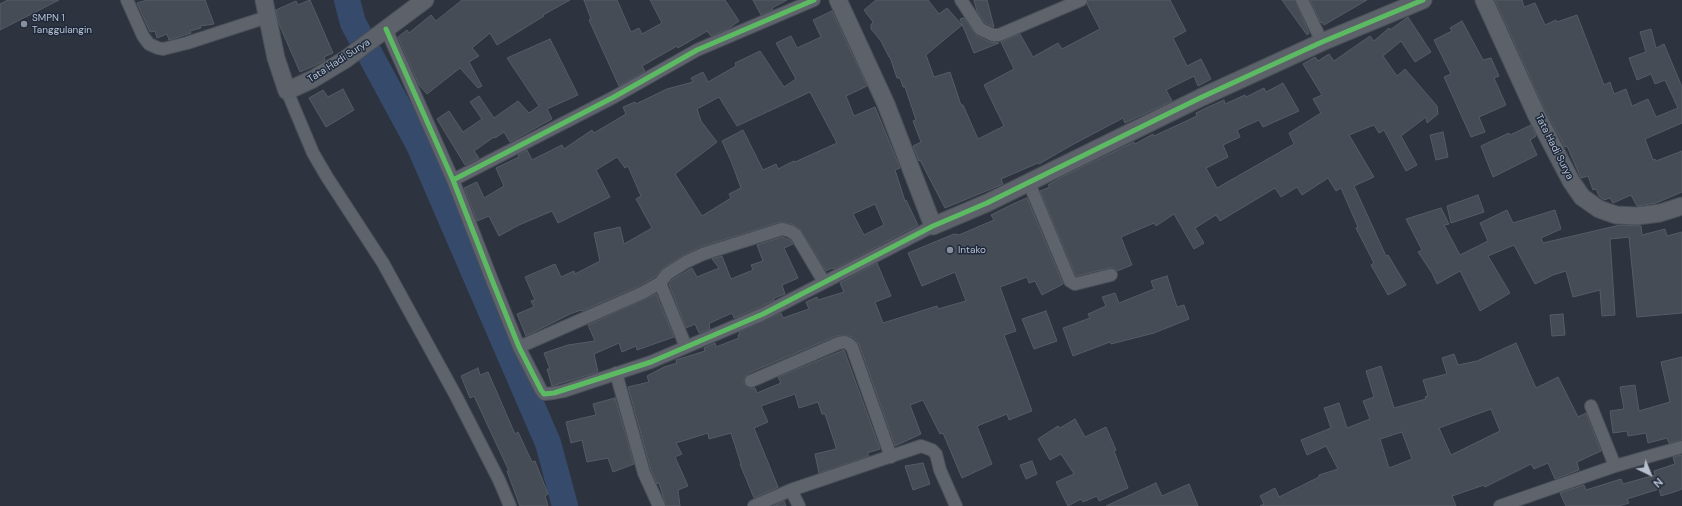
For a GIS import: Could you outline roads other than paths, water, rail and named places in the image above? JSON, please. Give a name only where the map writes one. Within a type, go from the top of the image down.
[{"type":"street","points":[[127,0],[143,36],[149,44],[164,49],[267,17]]},
{"type":"street","points":[[264,0],[276,58],[287,91],[313,153],[383,262],[500,480],[510,506]]},
{"type":"street","name":"Tata Hadi Surya","points":[[287,91],[313,79],[346,59],[425,0]]},
{"type":"street","points":[[453,180],[614,96],[697,50],[814,0]]},
{"type":"street","points":[[838,0],[886,104],[933,226]]},
{"type":"street","points":[[961,0],[980,29],[993,35],[999,35],[1081,0]]},
{"type":"street","points":[[1302,0],[1322,42]]},
{"type":"street","points":[[381,33],[453,180],[519,347],[541,390],[544,394],[554,394],[651,362],[763,314],[933,226],[988,203],[1202,97],[1322,42],[1423,0]]},
{"type":"street","name":"Tata Hadi Surya","points":[[1484,0],[1536,114],[1570,181],[1582,197],[1599,209],[1616,215],[1637,216],[1660,213],[1682,206]]},
{"type":"street","points":[[1029,183],[1070,281],[1075,284],[1111,275]]},
{"type":"street","points":[[519,347],[628,299],[660,283],[667,274],[686,262],[703,254],[782,229],[790,230],[796,235],[824,282]]},
{"type":"street","points":[[660,283],[686,347]]},
{"type":"street","points":[[751,381],[839,343],[845,342],[849,344],[852,347],[891,457]]},
{"type":"street","points":[[616,373],[644,473],[660,506]]},
{"type":"street","points":[[1591,406],[1615,466]]},
{"type":"street","points":[[754,506],[791,490],[922,446],[932,450],[936,454],[940,470],[956,506]]},
{"type":"street","points":[[1500,506],[1615,466],[1682,447]]},
{"type":"street","points":[[791,490],[799,506]]},
{"type":"waterway","points":[[347,0],[353,23],[419,145],[548,443],[565,506]]},
{"type":"place","name":"SMPN 1 Tanggulangin","points":[[24,24]]},
{"type":"place","name":"Intako","points":[[950,250]]}]
